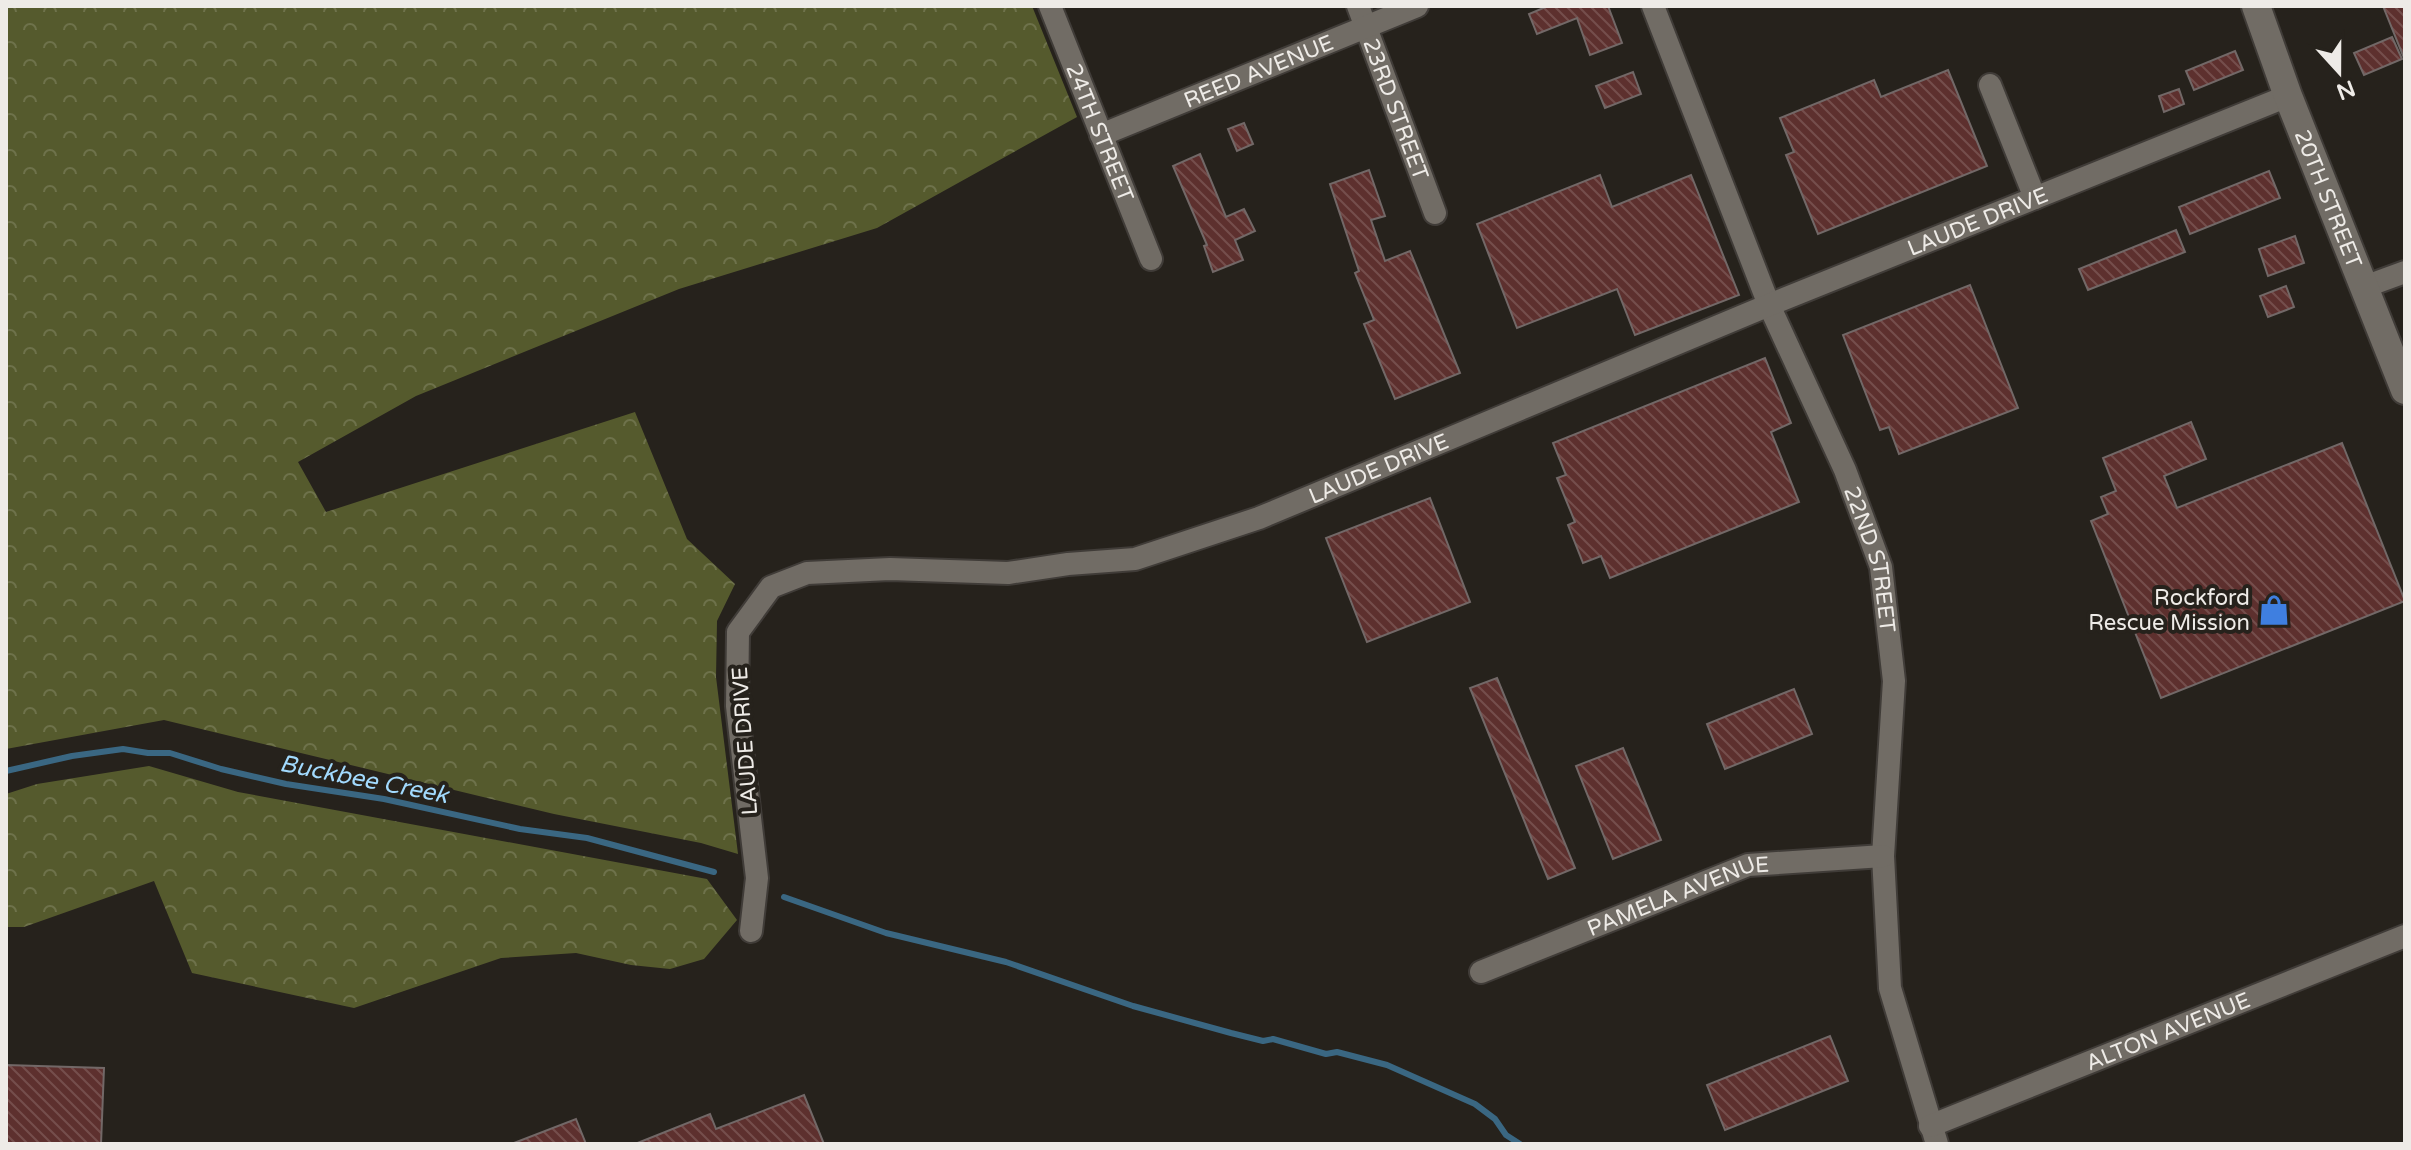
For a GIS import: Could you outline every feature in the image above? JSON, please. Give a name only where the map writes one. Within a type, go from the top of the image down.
[{"type":"street","name":"24TH STREET","points":[[1050,6],[1151,259]]},
{"type":"street","name":"23RD STREET","points":[[1358,6],[1435,213]]},
{"type":"street","name":"REED AVENUE","points":[[1101,135],[1417,6]]},
{"type":"street","name":"22ND STREET","points":[[1653,6],[1769,305],[1845,470],[1881,567],[1894,681],[1883,856],[1890,988],[1933,1135]]},
{"type":"street","name":"20TH STREET","points":[[2256,6],[2288,96],[2405,390]]},
{"type":"street","points":[[1990,85],[2035,198]]},
{"type":"street","name":"LAUDE DRIVE","points":[[751,931],[757,878],[737,706],[738,632],[771,587],[807,573],[890,569],[1008,573],[1135,559],[1259,518],[1769,305],[2288,96]]},
{"type":"street","points":[[2364,287],[2405,272]]},
{"type":"street","name":"PAMELA AVENUE","points":[[1481,972],[1748,865],[1883,856]]},
{"type":"street","name":"ALTON AVENUE","points":[[1933,1135],[2405,936]]},
{"type":"green space","points":[[6,6],[1032,6],[1077,117],[877,228],[679,289],[416,396],[298,462],[326,512],[635,412],[687,539],[735,584],[717,621],[716,677],[738,854],[701,843],[554,814],[164,720],[6,749]]},
{"type":"green space","points":[[149,766],[238,792],[707,879],[737,920],[704,959],[670,969],[631,965],[576,953],[501,958],[354,1008],[192,973],[154,881],[24,927],[6,927],[6,794],[37,784]]},
{"type":"building","points":[[1548,6],[1608,6],[1622,43],[1590,55],[1577,18],[1537,34],[1529,14]]},
{"type":"building","points":[[2383,6],[2405,6],[2405,58],[2404,58]]},
{"type":"building","points":[[2392,37],[2402,59],[2364,75],[2354,53]]},
{"type":"building","points":[[2235,51],[2243,70],[2194,90],[2186,71]]},
{"type":"building","points":[[1948,70],[1987,166],[1818,234],[1786,155],[1794,152],[1780,118],[1874,80],[1881,97]]},
{"type":"building","points":[[1633,72],[1641,94],[1605,108],[1596,86]]},
{"type":"building","points":[[2179,89],[2184,104],[2164,112],[2159,96]]},
{"type":"building","points":[[1244,123],[1253,144],[1237,151],[1228,129]]},
{"type":"building","points":[[1200,154],[1226,217],[1244,209],[1255,231],[1235,240],[1243,260],[1213,272],[1204,246],[1207,245],[1173,166]]},
{"type":"building","points":[[1369,170],[1385,216],[1371,220],[1385,261],[1410,251],[1460,373],[1395,399],[1364,324],[1374,320],[1355,273],[1359,271],[1330,184]]},
{"type":"building","points":[[2269,171],[2280,198],[2190,234],[2179,207]]},
{"type":"building","points":[[1600,175],[1612,207],[1691,175],[1739,295],[1635,335],[1617,289],[1517,328],[1477,224]]},
{"type":"building","points":[[2176,230],[2185,252],[2088,290],[2079,269]]},
{"type":"building","points":[[2295,236],[2304,263],[2268,276],[2259,249]]},
{"type":"building","points":[[1970,285],[2018,408],[1899,454],[1889,427],[1880,430],[1843,335]]},
{"type":"building","points":[[2286,286],[2294,307],[2268,317],[2260,296]]},
{"type":"building","points":[[1765,358],[1791,423],[1771,432],[1799,502],[1610,578],[1601,556],[1583,563],[1568,525],[1575,522],[1557,478],[1566,475],[1553,443]]},
{"type":"building","points":[[2191,422],[2206,459],[2164,476],[2177,508],[2342,443],[2405,601],[2161,698],[2091,521],[2108,514],[2101,497],[2116,491],[2103,458]]},
{"type":"building","points":[[1430,498],[1470,602],[1367,642],[1326,538]]},
{"type":"building","points":[[1497,678],[1575,868],[1548,879],[1470,688]]},
{"type":"building","points":[[1794,689],[1812,734],[1725,769],[1707,724]]},
{"type":"building","points":[[1623,748],[1661,840],[1613,859],[1576,766]]},
{"type":"building","points":[[1830,1036],[1848,1081],[1725,1130],[1707,1085]]},
{"type":"building","points":[[6,1065],[104,1068],[101,1144],[6,1144]]},
{"type":"building","points":[[804,1095],[824,1144],[635,1144],[710,1114],[716,1129]]},
{"type":"building","points":[[576,1119],[586,1144],[514,1144],[514,1143]]},
{"type":"waterway","name":"Buckbee Creek","points":[[6,771],[72,756],[123,749],[170,753],[286,784],[384,799],[520,829],[587,838],[714,872]]},
{"type":"waterway","points":[[784,897],[886,933],[1006,962],[1133,1006],[1263,1041],[1273,1039],[1326,1054],[1337,1052],[1387,1065],[1475,1104],[1495,1119],[1506,1135],[1520,1144]]},
{"type":"place","name":"Rockford Rescue Mission","points":[[2274,610]]}]
